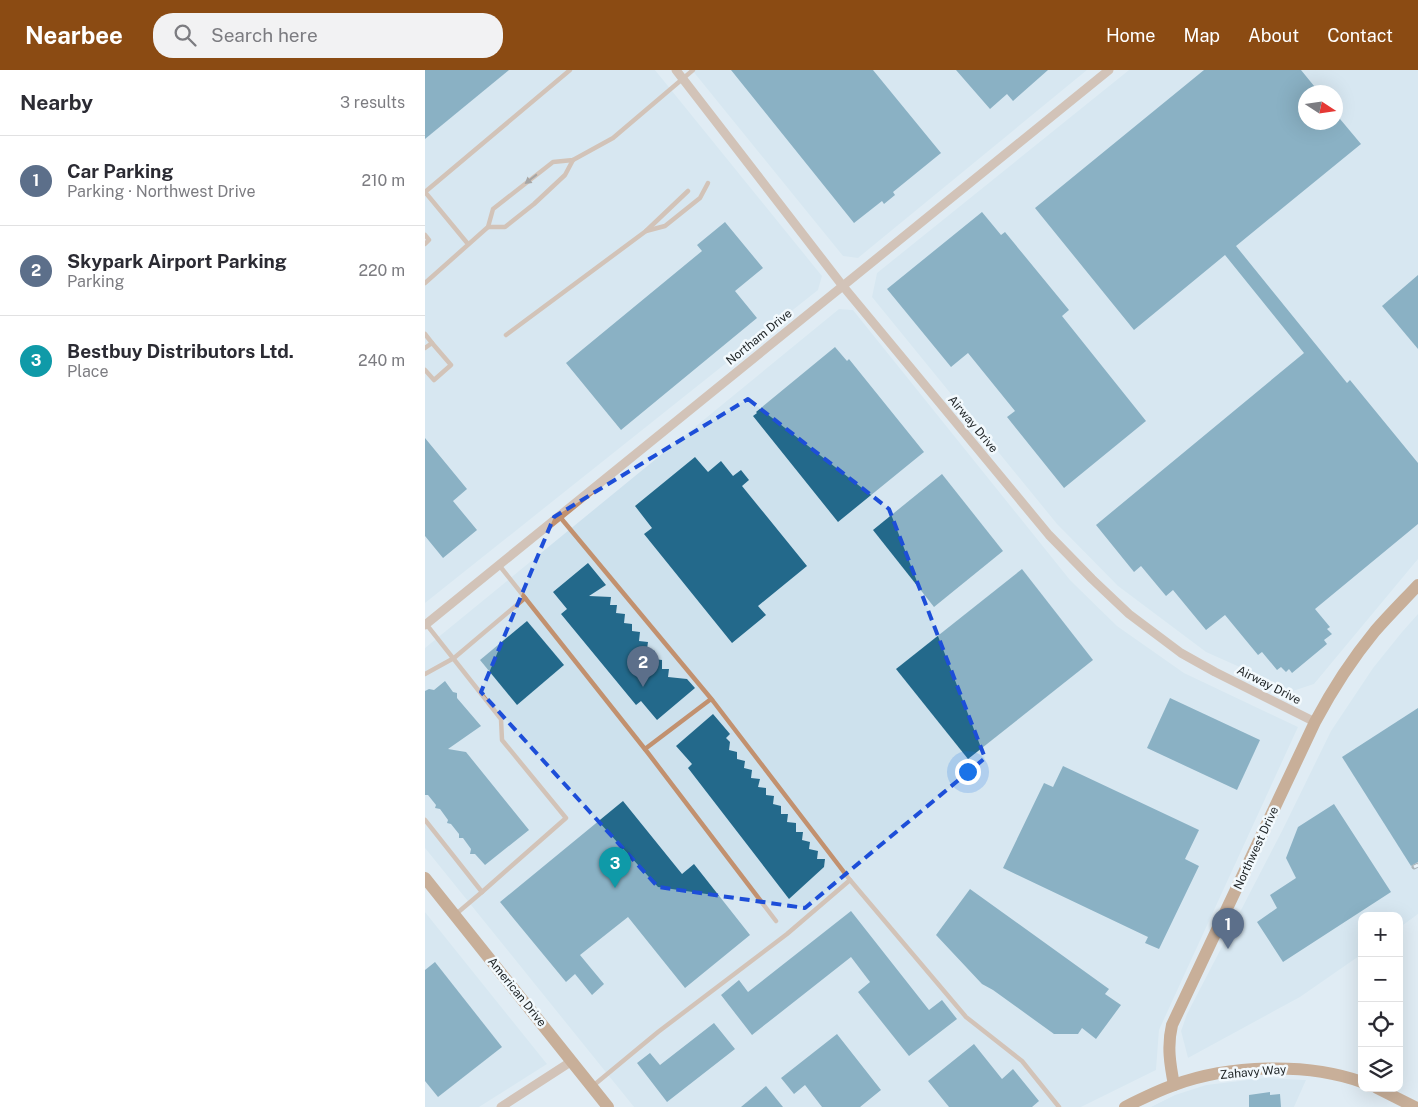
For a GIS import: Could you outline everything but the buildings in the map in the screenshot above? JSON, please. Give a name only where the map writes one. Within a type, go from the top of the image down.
[{"type":"street","name":"Airway Drive","points":[[676,70],[842,285],[1049,535],[1129,614],[1181,653],[1315,722]]},
{"type":"street","name":"Northam Drive","points":[[426,625],[842,285],[1109,70]]},
{"type":"street","name":"Northwest Drive","points":[[1175,1085],[1168,1054],[1169,1038],[1173,1025],[1315,722],[1347,669],[1375,631],[1418,585]]},
{"type":"street","name":"American Drive","points":[[425,878],[609,1107]]},
{"type":"street","points":[[501,1107],[572,1062]]},
{"type":"street","name":"Zahavy Way","points":[[1175,1085],[1223,1074],[1268,1068],[1330,1073],[1358,1081]]},
{"type":"street","points":[[1125,1107],[1175,1085]]},
{"type":"street","points":[[1385,1092],[1415,1107]]},
{"type":"lane","points":[[468,244],[425,192],[570,70]]},
{"type":"lane","points":[[425,283],[488,227],[493,209],[553,162],[573,160],[613,138],[693,70]]},
{"type":"lane","points":[[488,227],[505,227],[534,204],[565,175],[573,160]]},
{"type":"lane","points":[[646,231],[665,226],[700,198],[709,183]]},
{"type":"lane","points":[[506,335],[646,231],[688,191]]},
{"type":"lane","points":[[425,235],[429,240],[425,244]]},
{"type":"lane","points":[[425,334],[451,365],[434,380],[425,370]]},
{"type":"lane","points":[[425,348],[432,343]]},
{"type":"lane","points":[[560,517],[711,699],[850,880],[966,1017],[1021,1061],[1059,1107]]},
{"type":"lane","points":[[499,566],[645,749],[776,921]]},
{"type":"lane","points":[[425,674],[454,658],[525,598]]},
{"type":"lane","points":[[426,625],[501,719],[502,740],[566,818],[455,915]]},
{"type":"lane","points":[[645,749],[711,699]]},
{"type":"lane","points":[[425,820],[482,892]]},
{"type":"lane","points":[[592,1086],[658,1032],[787,934],[850,880]]},
{"type":"highlighted area","points":[[748,399],[889,509],[985,758],[805,908],[658,887],[481,692],[554,517]]},
{"type":"shaded area","points":[[425,70],[655,70],[822,276],[818,290],[425,603]]},
{"type":"shaded area","points":[[692,70],[1087,70],[858,258],[843,256]]},
{"type":"shaded area","points":[[1129,70],[1418,70],[1418,559],[1314,684],[1293,691],[1206,652],[1118,586],[1057,524],[872,297],[877,273]]},
{"type":"shaded area","points":[[839,309],[853,310],[1070,580],[1117,626],[1184,673],[1298,727],[1159,1030],[1156,1070],[1081,1107],[634,1107],[425,848],[425,648]]},
{"type":"shaded area","points":[[1418,614],[1418,914],[1403,925],[1403,912],[1358,912],[1358,957],[1300,997],[1188,1058],[1181,1031],[1187,1014],[1282,831],[1331,731],[1373,668]]},
{"type":"shaded area","points":[[425,912],[547,1064],[479,1107],[425,1107]]},
{"type":"shaded area","points":[[1265,1078],[1306,1080],[1294,1107],[1151,1107],[1175,1095],[1206,1085]]},
{"type":"railway","points":[[1414,867],[1418,865]]},
{"type":"place","name":"Skypark Airport Parking","points":[[643,687]]},
{"type":"place","name":"Bestbuy Distributors Ltd.","points":[[615,888]]},
{"type":"place","name":"Car Parking","points":[[1228,949]]}]
